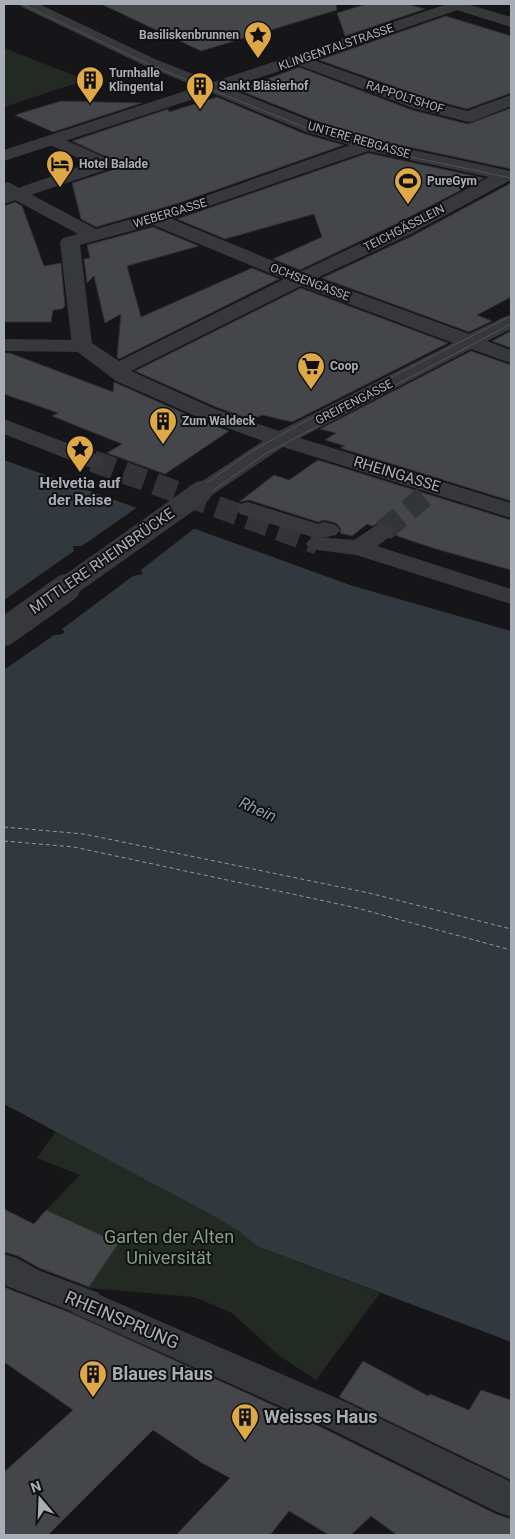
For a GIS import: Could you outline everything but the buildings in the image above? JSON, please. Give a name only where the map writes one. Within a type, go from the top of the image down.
[{"type":"street","name":"UNTERE REBGASSE","points":[[26,4],[66,24],[212,88],[312,128],[367,145],[509,175]]},
{"type":"street","name":"KLINGENTALSTRASSE","points":[[4,156],[298,60],[457,4]]},
{"type":"street","points":[[457,4],[511,22]]},
{"type":"street","name":"RAPPOLTSHOF","points":[[298,60],[419,104],[468,116],[511,100]]},
{"type":"street","points":[[9,193],[105,164],[54,140]]},
{"type":"street","name":"WEBERGASSE","points":[[82,346],[70,242],[252,187],[367,145]]},
{"type":"street","name":"TEICHGÄSSLEIN","points":[[118,370],[300,279],[404,230],[509,175]]},
{"type":"street","points":[[9,193],[94,235]]},
{"type":"street","name":"OCHSENGASSE","points":[[153,218],[300,279],[511,357]]},
{"type":"street","name":"GREIFENGASSE","points":[[201,492],[281,439],[511,321]]},
{"type":"street","points":[[4,345],[82,346]]},
{"type":"street","name":"RHEINGASSE","points":[[82,346],[124,376],[197,409],[430,491],[511,511]]},
{"type":"street","points":[[4,426],[93,461]]},
{"type":"street","name":"MITTLERE RHEINBRÜCKE","points":[[4,632],[201,492]]},
{"type":"street","points":[[248,509],[320,532],[324,529],[323,537],[511,597]]},
{"type":"street","points":[[359,548],[383,531]]},
{"type":"street","name":"RHEINSPRUNG","points":[[4,1268],[25,1280],[86,1303],[335,1414],[511,1500]]},
{"type":"green space","points":[[4,48],[86,80],[4,107]]},
{"type":"green space","name":"Garten der Alten Universität","points":[[56,1131],[212,1215],[239,1231],[257,1246],[380,1293],[316,1380],[278,1355],[232,1313],[194,1297],[88,1288],[119,1243],[46,1210],[80,1175],[37,1158]]},
{"type":"water","name":"Rhein","points":[[4,460],[353,586],[511,631],[511,1342],[257,1246],[239,1231],[212,1215],[4,1104]]},
{"type":"pier","points":[[139,506],[196,527],[141,570],[143,574],[133,576],[62,629],[64,631],[63,634],[54,635],[4,670],[4,600],[74,551],[73,546],[82,546]]},
{"type":"ferry route","points":[[4,827],[84,834],[369,893],[511,929]]},
{"type":"ferry route","points":[[4,841],[74,847],[357,908],[511,950]]},
{"type":"tunnel","points":[[93,461],[318,544]]},
{"type":"tunnel","points":[[383,531],[424,497]]},
{"type":"tram line","points":[[22,4],[148,64],[309,129],[364,147],[511,178]]},
{"type":"tram line","points":[[4,626],[252,451],[302,423],[511,316]]},
{"type":"tram line","points":[[4,638],[265,454],[511,324]]},
{"type":"place","name":"Basiliskenbrunnen","points":[[258,59]]},
{"type":"place","name":"Turnhalle Klingental","points":[[90,104]]},
{"type":"place","name":"Sankt Bläsierhof","points":[[200,110]]},
{"type":"place","name":"Hotel Balade","points":[[60,188]]},
{"type":"place","name":"PureGym","points":[[408,205]]},
{"type":"place","name":"Coop","points":[[311,390]]},
{"type":"place","name":"Zum Waldeck","points":[[163,445]]},
{"type":"place","name":"Helvetia auf der Reise","points":[[80,473]]},
{"type":"place","name":"Blaues Haus","points":[[93,1398]]},
{"type":"place","name":"Weisses Haus","points":[[245,1441]]}]
